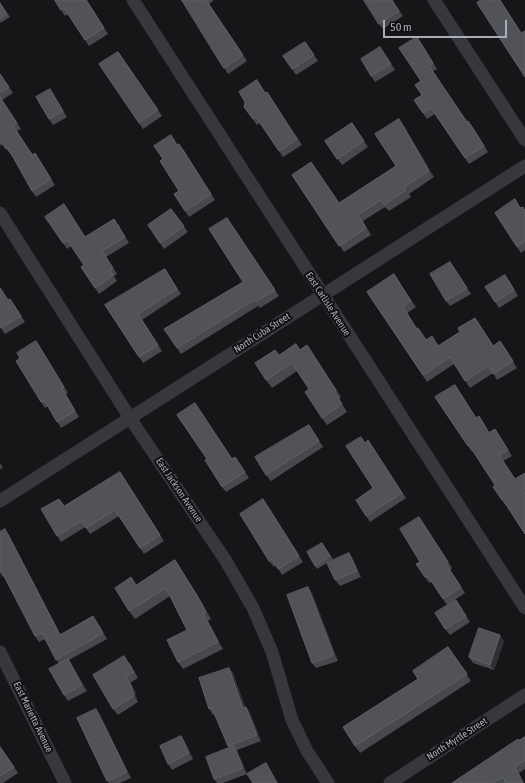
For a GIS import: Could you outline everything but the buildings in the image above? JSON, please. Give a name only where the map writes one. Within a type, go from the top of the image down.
[{"type":"street","name":"East Carlisle Avenue","points":[[133,0],[525,608]]},
{"type":"street","points":[[434,0],[525,140]]},
{"type":"street","name":"North Cuba Street","points":[[0,501],[322,294],[525,166]]},
{"type":"street","name":"East Jackson Avenue","points":[[0,213],[130,418],[226,561],[253,608],[272,652],[292,720],[307,752],[328,783]]},
{"type":"street","name":"East Marietta Avenue","points":[[0,652],[65,783]]},
{"type":"street","name":"North Myrtle Street","points":[[390,783],[525,695]]}]
